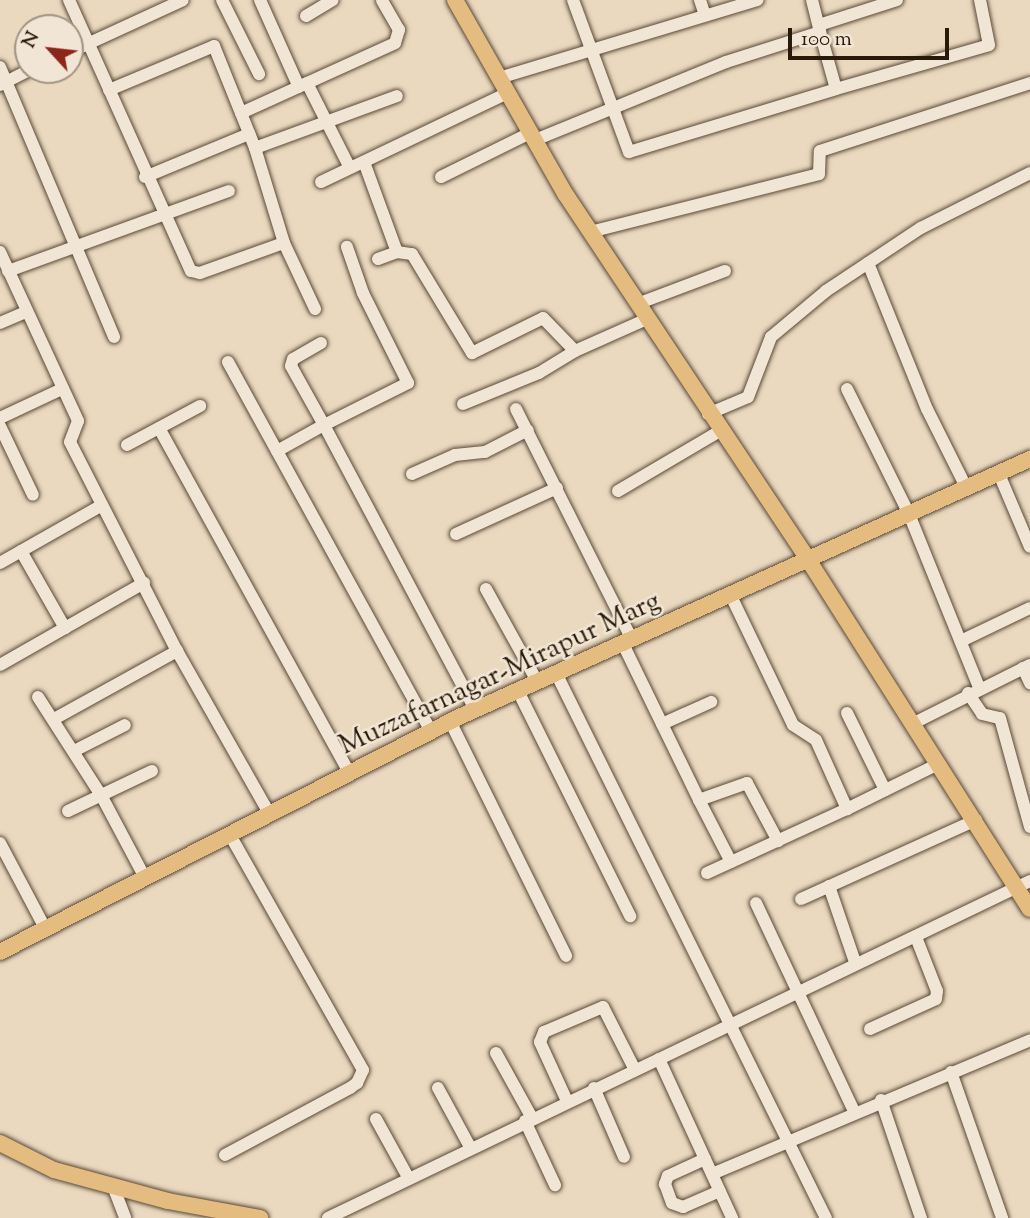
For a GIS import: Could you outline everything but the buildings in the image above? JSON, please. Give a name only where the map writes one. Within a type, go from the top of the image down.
[{"type":"main road","points":[[458,1],[499,78],[590,232],[708,414],[809,561],[938,764],[1023,884],[1030,909]]},
{"type":"main road","name":"Muzzafarnagar-Mirapur Marg","points":[[0,952],[475,709],[809,561],[1030,459]]},
{"type":"main road","points":[[0,1143],[54,1170],[215,1214],[260,1218]]},
{"type":"street","points":[[69,0],[91,43],[145,177],[191,271],[197,273],[284,243]]},
{"type":"street","points":[[84,46],[183,0]]},
{"type":"street","points":[[222,0],[259,74]]},
{"type":"street","points":[[260,0],[303,85],[327,121],[350,168]]},
{"type":"street","points":[[306,16],[333,0]]},
{"type":"street","points":[[241,113],[395,43],[399,30],[383,0]]},
{"type":"street","points":[[573,0],[631,152],[989,45],[980,0]]},
{"type":"street","points":[[700,0],[705,15]]},
{"type":"street","points":[[812,0],[836,89]]},
{"type":"street","points":[[441,177],[533,136],[897,0]]},
{"type":"street","points":[[499,78],[593,53],[753,1]]},
{"type":"street","points":[[109,90],[212,45],[255,148],[284,243],[315,309]]},
{"type":"street","points":[[0,66],[3,83],[76,244],[114,337]]},
{"type":"street","points":[[590,232],[818,174],[820,151],[1030,83]]},
{"type":"street","points":[[321,182],[508,93]]},
{"type":"street","points":[[255,148],[397,96]]},
{"type":"street","points":[[145,177],[249,134]]},
{"type":"street","points":[[364,162],[397,252]]},
{"type":"street","points":[[708,414],[748,397],[771,337],[868,262],[922,228],[1030,173]]},
{"type":"street","points":[[8,271],[76,244],[229,191]]},
{"type":"street","points":[[277,451],[409,380],[363,293],[347,247]]},
{"type":"street","points":[[0,252],[79,424],[68,439],[177,651],[269,813]]},
{"type":"street","points":[[378,259],[397,252],[415,257],[468,351],[475,353],[545,318],[575,351]]},
{"type":"street","points":[[868,262],[909,356],[927,409],[967,489]]},
{"type":"street","points":[[637,304],[725,271]]},
{"type":"street","points":[[0,323],[26,312]]},
{"type":"street","points":[[463,404],[539,373],[575,351],[647,319]]},
{"type":"street","points":[[321,343],[293,359],[291,366],[475,709]]},
{"type":"street","points":[[228,362],[431,731]]},
{"type":"street","points":[[0,418],[62,389]]},
{"type":"street","points":[[847,389],[909,514],[961,641],[982,715],[1000,718],[1030,827]]},
{"type":"street","points":[[127,445],[200,406]]},
{"type":"street","points":[[516,409],[557,488],[662,724],[731,862]]},
{"type":"street","points":[[0,426],[33,495]]},
{"type":"street","points":[[159,428],[349,772]]},
{"type":"street","points":[[412,474],[455,454],[485,452],[528,430]]},
{"type":"street","points":[[618,491],[720,431]]},
{"type":"street","points":[[999,474],[1030,547]]},
{"type":"street","points":[[456,534],[557,488]]},
{"type":"street","points":[[0,563],[102,505]]},
{"type":"street","points":[[21,551],[65,628]]},
{"type":"street","points":[[0,665],[144,583]]},
{"type":"street","points":[[486,589],[537,681]]},
{"type":"street","points":[[731,596],[793,725],[816,740],[847,810]]},
{"type":"street","points":[[961,641],[1030,608]]},
{"type":"street","points":[[54,719],[177,651]]},
{"type":"street","points":[[912,724],[974,690],[1026,666],[1030,683]]},
{"type":"street","points":[[556,674],[826,1218]]},
{"type":"street","points":[[517,689],[630,916]]},
{"type":"street","points":[[38,697],[102,795],[144,877]]},
{"type":"street","points":[[662,724],[711,702]]},
{"type":"street","points":[[847,713],[885,790]]},
{"type":"street","points":[[450,721],[566,956]]},
{"type":"street","points":[[74,751],[125,725]]},
{"type":"street","points":[[707,873],[847,810],[938,764]]},
{"type":"street","points":[[68,811],[152,771]]},
{"type":"street","points":[[699,800],[747,783],[778,841]]},
{"type":"street","points":[[801,899],[976,820]]},
{"type":"street","points":[[225,1155],[349,1088],[363,1070],[229,833]]},
{"type":"street","points":[[0,844],[45,928]]},
{"type":"street","points":[[328,1218],[528,1119],[730,1026],[855,962],[916,937],[1023,884]]},
{"type":"street","points":[[829,886],[855,962]]},
{"type":"street","points":[[756,903],[854,1111]]},
{"type":"street","points":[[870,1029],[936,999],[937,991],[916,937]]},
{"type":"street","points":[[567,1101],[540,1042],[544,1032],[603,1007],[635,1070]]},
{"type":"street","points":[[712,1174],[787,1139],[1030,1040]]},
{"type":"street","points":[[496,1053],[528,1119],[555,1185]]},
{"type":"street","points":[[659,1059],[732,1218]]},
{"type":"street","points":[[951,1072],[1001,1218]]},
{"type":"street","points":[[438,1088],[470,1147]]},
{"type":"street","points":[[594,1088],[624,1157]]},
{"type":"street","points":[[881,1100],[921,1218]]},
{"type":"street","points":[[376,1119],[408,1177]]},
{"type":"street","points":[[705,1159],[668,1176],[665,1184],[672,1203],[683,1207],[720,1191]]},
{"type":"street","points":[[113,1186],[125,1218]]}]
